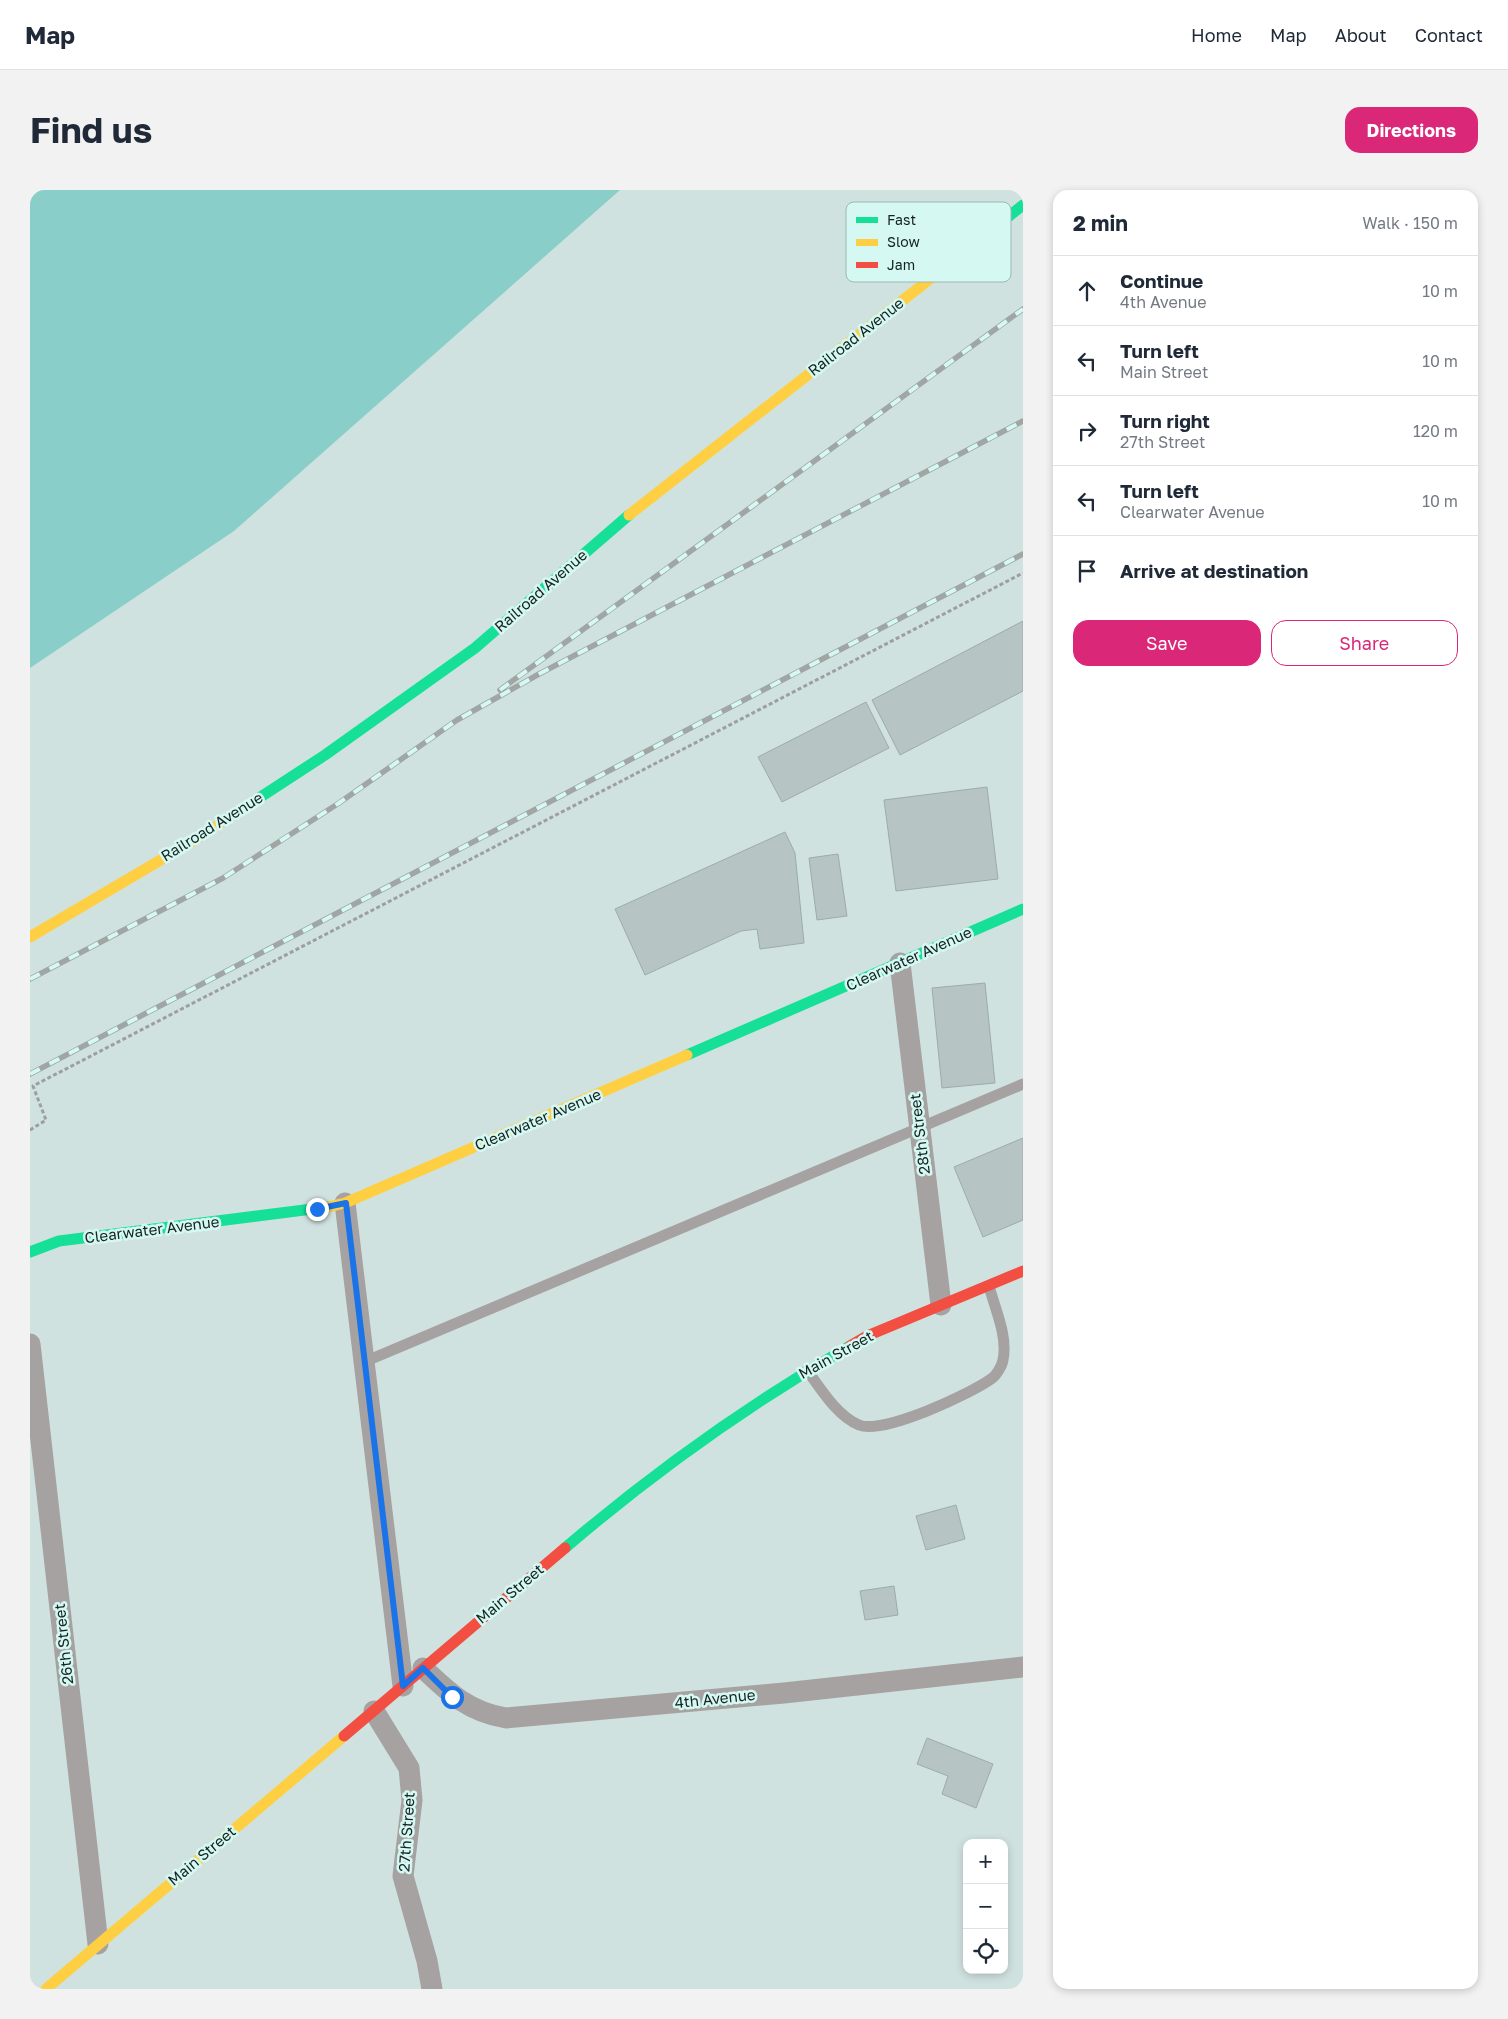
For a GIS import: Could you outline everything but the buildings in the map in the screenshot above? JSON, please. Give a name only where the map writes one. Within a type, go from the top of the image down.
[{"type":"street","name":"Railroad Avenue","points":[[1011,214],[1023,205]]},
{"type":"street","name":"Railroad Avenue","points":[[30,937],[198,838],[325,755],[476,648],[634,511],[925,282]]},
{"type":"street","name":"Clearwater Avenue","points":[[30,1252],[59,1241],[317,1209],[346,1203],[1023,909]]},
{"type":"street","name":"28th Street","points":[[900,963],[941,1305]]},
{"type":"street","points":[[346,1203],[403,1686]]},
{"type":"street","name":"Main Street","points":[[46,1989],[568,1545],[658,1473],[738,1415],[807,1370],[867,1336],[1023,1271]]},
{"type":"street","name":"26th Street","points":[[30,1344],[98,1944]]},
{"type":"street","name":"4th Avenue","points":[[423,1668],[452,1697],[487,1715],[506,1718],[1023,1667]]},
{"type":"street","name":"27th Street","points":[[374,1711],[409,1768],[412,1800],[403,1876],[427,1961],[432,1989]]},
{"type":"lane","points":[[364,1362],[919,1126],[1023,1084]]},
{"type":"lane","points":[[807,1370],[838,1410],[860,1426],[885,1426],[930,1410],[993,1378],[1003,1362],[1004,1340],[988,1285]]},
{"type":"path","points":[[30,1130],[46,1120],[33,1086],[1023,573]]},
{"type":"water","points":[[30,190],[620,190],[234,531],[30,668]]},
{"type":"railway","points":[[500,690],[1023,309]]},
{"type":"railway","points":[[30,979],[223,878],[339,803],[457,720],[539,674],[1023,421]]},
{"type":"railway","points":[[30,1074],[1023,554]]},
{"type":"traffic: fast","points":[[1011,215],[1023,205]]},
{"type":"traffic: fast","points":[[253,802],[325,755],[475,648],[629,515]]},
{"type":"traffic: fast","points":[[687,1055],[1023,909]]},
{"type":"traffic: fast","points":[[30,1252],[59,1241],[328,1207]]},
{"type":"traffic: fast","points":[[565,1548],[703,1440],[775,1391],[850,1346]]},
{"type":"traffic: slow","points":[[629,515],[926,282]]},
{"type":"traffic: slow","points":[[30,937],[198,838],[253,802]]},
{"type":"traffic: slow","points":[[328,1207],[345,1203],[687,1055]]},
{"type":"traffic: slow","points":[[46,1989],[344,1736]]},
{"type":"traffic: jam","points":[[850,1346],[867,1336],[1023,1271]]},
{"type":"traffic: jam","points":[[344,1736],[565,1548]]},
{"type":"route","points":[[317,1209],[346,1203],[403,1686],[423,1668],[452,1697]]}]
